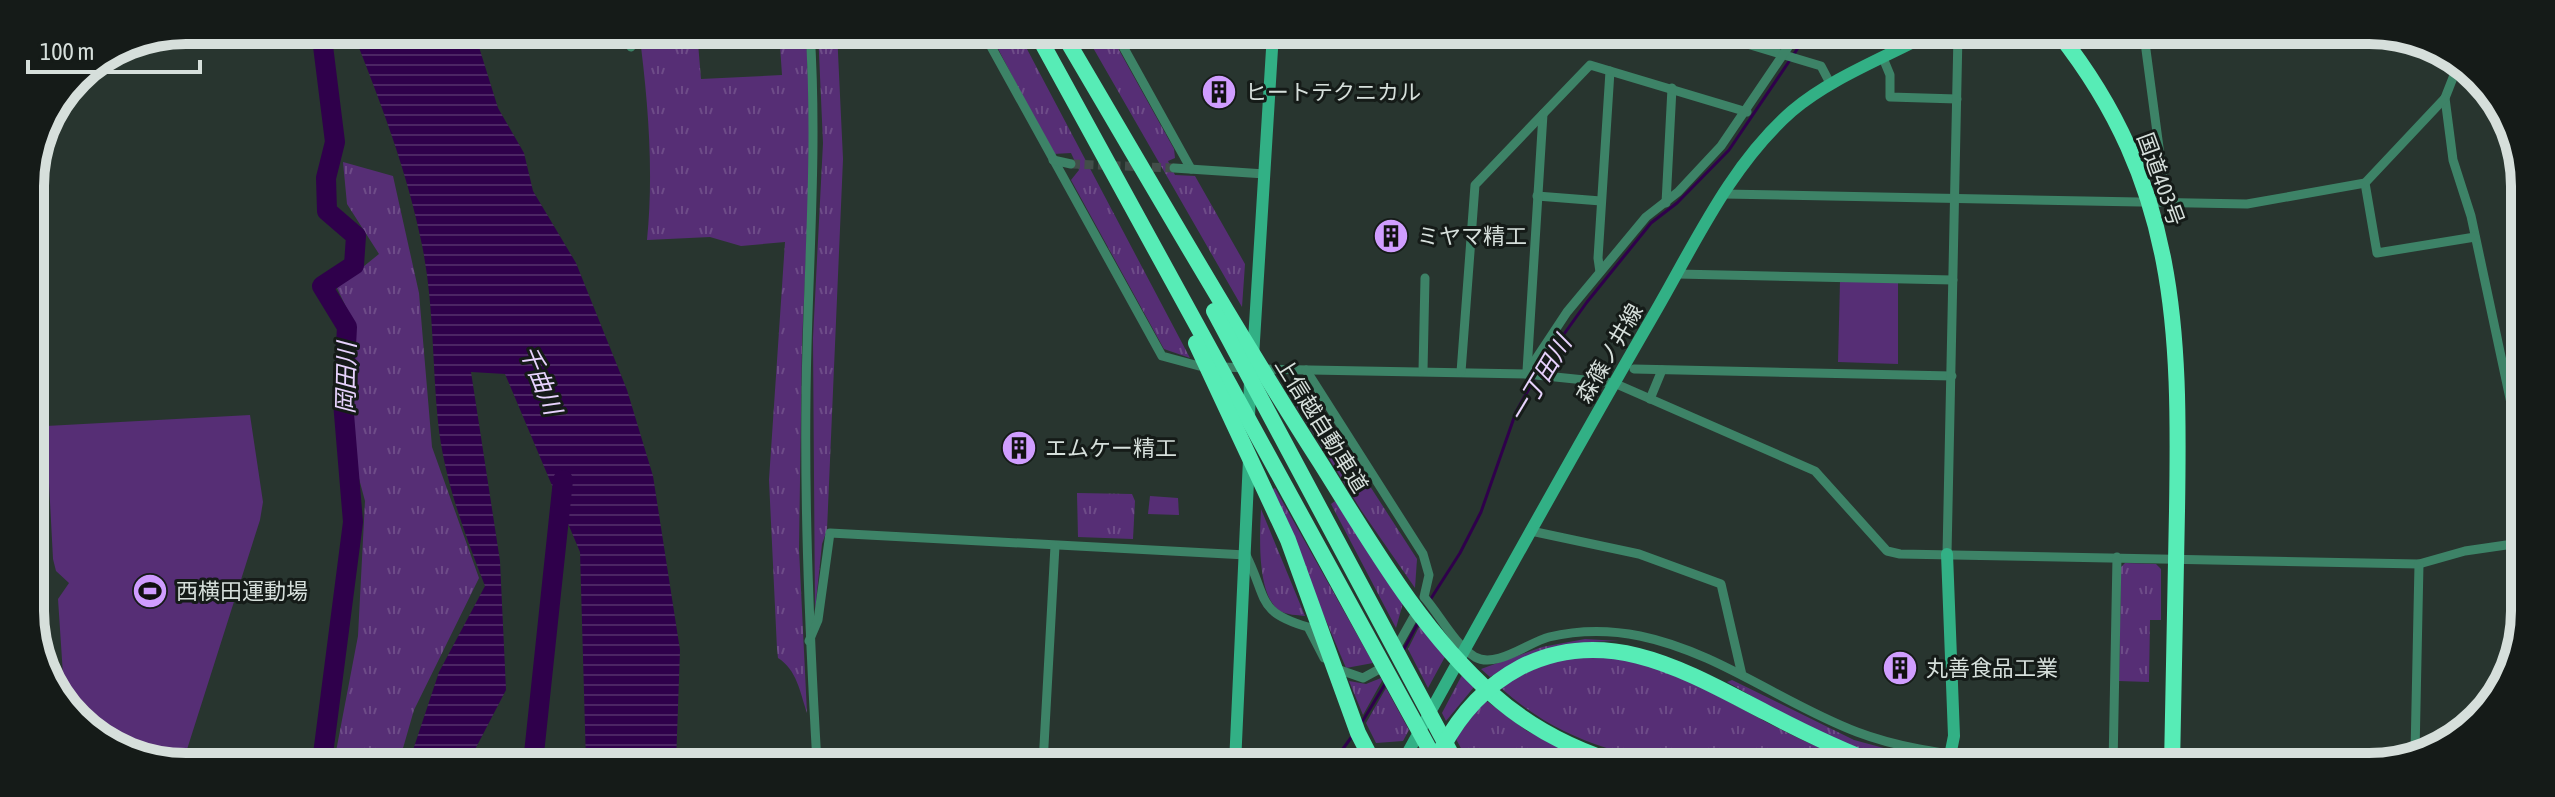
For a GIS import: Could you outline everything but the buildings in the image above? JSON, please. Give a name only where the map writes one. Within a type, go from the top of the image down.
[{"type":"highway","points":[[1042,44],[1206,351],[1284,479],[1430,753]]},
{"type":"highway","name":"上信越自動車道","points":[[1069,44],[1230,329],[1274,421],[1451,753]]},
{"type":"highway","name":"国道403号","points":[[2067,44],[2085,66],[2158,200],[2178,356],[2170,391],[2168,505],[2176,540],[2172,753]]},
{"type":"highway","name":"上信越自動車道","points":[[1230,329],[1284,405],[1403,590],[1445,646],[1493,695],[1559,740],[1593,753]]},
{"type":"highway","points":[[1206,351],[1308,589],[1353,720],[1369,753]]},
{"type":"highway","points":[[1442,753],[1461,715],[1491,686],[1549,656],[1593,649],[1640,654],[1686,670],[1805,733],[1852,753]]},
{"type":"street","points":[[811,44],[816,156],[807,345],[805,543],[816,753]]},
{"type":"street","points":[[990,44],[1162,356],[1199,366],[1461,372],[1614,383],[1815,471],[1887,551],[2419,564],[2465,551],[2511,544]]},
{"type":"street","points":[[1122,44],[1191,169]]},
{"type":"street","points":[[1236,753],[1246,555],[1251,368],[1256,340],[1272,44]]},
{"type":"street","points":[[1749,44],[1821,66],[1831,85]]},
{"type":"street","points":[[1531,375],[1567,312],[1646,217],[1666,203],[1721,146],[1790,56],[1794,44]]},
{"type":"street","name":"森篠ノ井線","points":[[1408,753],[1614,383],[1723,194],[1747,160],[1792,111],[1831,85],[1910,44]]},
{"type":"street","points":[[1951,753],[1954,736],[1947,554],[1958,44]]},
{"type":"street","points":[[2145,44],[2158,200]]},
{"type":"street","points":[[1883,58],[1890,75],[1890,97],[1957,99]]},
{"type":"street","points":[[1461,372],[1475,185],[1590,65],[1747,112]]},
{"type":"street","points":[[1600,272],[1601,201],[1610,71]]},
{"type":"street","points":[[1723,194],[1956,196],[2247,204],[2365,183],[2445,98],[2455,72]]},
{"type":"street","points":[[1666,203],[1672,88]]},
{"type":"street","points":[[2445,98],[2453,160],[2475,237],[2511,404]]},
{"type":"street","points":[[1531,375],[1543,114]]},
{"type":"street","points":[[1053,160],[1071,164]]},
{"type":"street","points":[[1174,168],[1265,174]]},
{"type":"street","points":[[2365,183],[2377,253],[2475,237]]},
{"type":"street","points":[[1537,196],[1601,201]]},
{"type":"street","points":[[1677,274],[1953,280]]},
{"type":"street","points":[[1423,371],[1425,278]]},
{"type":"street","points":[[1634,369],[1952,376]]},
{"type":"street","points":[[1246,555],[1271,612],[1279,619],[1308,627],[1327,665],[1350,676],[1363,678],[1382,670],[1427,601],[1429,575],[1423,554],[1306,370]]},
{"type":"street","points":[[1650,399],[1662,370]]},
{"type":"street","points":[[1531,531],[1639,554],[1721,584],[1742,675]]},
{"type":"street","points":[[809,641],[818,620],[830,533],[1246,555]]},
{"type":"street","points":[[1044,753],[1055,546]]},
{"type":"street","points":[[2113,753],[2117,557]]},
{"type":"street","points":[[2415,745],[2419,564]]},
{"type":"street","points":[[1427,601],[1465,649],[1486,661],[1549,637],[1602,631],[1669,644],[1742,675],[1777,696],[1858,733],[1935,753]]},
{"type":"green space","points":[[640,44],[698,44],[701,79],[782,75],[780,44],[807,44],[811,148],[802,343],[799,549],[807,713],[794,675],[778,658],[769,480],[785,242],[741,246],[710,237],[647,240],[650,188]]},
{"type":"green space","points":[[819,44],[838,44],[843,159],[827,530],[822,544],[815,611],[813,338],[823,143]]},
{"type":"green space","points":[[996,44],[1024,44],[1190,358],[1164,349],[1071,180],[1079,170],[1071,153],[1053,154]]},
{"type":"green space","points":[[1091,44],[1116,44],[1174,149],[1175,158],[1168,161],[1175,175],[1195,176],[1245,264],[1242,307]]},
{"type":"green space","points":[[343,162],[393,176],[419,293],[432,447],[479,578],[414,710],[402,753],[336,753],[358,636],[365,501],[357,471],[353,418],[356,328],[337,288],[379,254],[347,204]]},
{"type":"green space","points":[[1840,281],[1898,282],[1898,364],[1838,362]]},
{"type":"green space","points":[[1296,389],[1307,392],[1313,398],[1417,559],[1415,588],[1361,510],[1289,394]]},
{"type":"green space","name":"西横田運動場","points":[[250,415],[263,502],[260,520],[186,753],[149,748],[115,734],[79,705],[63,682],[58,599],[69,583],[56,571],[53,559],[46,426]]},
{"type":"green space","points":[[1275,488],[1373,663],[1346,668],[1271,490]]},
{"type":"green space","points":[[1077,493],[1132,494],[1135,501],[1133,539],[1078,537]]},
{"type":"green space","points":[[1150,496],[1178,498],[1179,515],[1148,514]]},
{"type":"green space","points":[[1335,501],[1403,603],[1396,628],[1331,504]]},
{"type":"green space","points":[[1261,509],[1305,616],[1280,611],[1267,592],[1261,563]]},
{"type":"green space","points":[[2125,563],[2156,564],[2161,569],[2161,620],[2150,620],[2149,682],[2119,681],[2121,567]]},
{"type":"green space","points":[[1420,625],[1446,655],[1428,688],[1408,649]]},
{"type":"green space","points":[[1585,639],[1619,641],[1584,643],[1552,650],[1490,677],[1481,669],[1542,647]]},
{"type":"green space","points":[[1594,655],[1650,667],[1699,687],[1833,753],[1626,753],[1581,739],[1539,717],[1499,686],[1556,659]]},
{"type":"green space","points":[[1462,675],[1474,687],[1446,721],[1442,713]]},
{"type":"green space","points":[[1381,678],[1363,715],[1349,681],[1366,684]]},
{"type":"green space","points":[[1732,680],[1854,740],[1902,753],[1866,753],[1852,748],[1800,724],[1727,682]]},
{"type":"green space","points":[[1386,688],[1409,730],[1403,741],[1376,743],[1366,723]]},
{"type":"green space","points":[[1484,699],[1527,731],[1576,753],[1464,753],[1456,739]]},
{"type":"water","points":[[358,44],[478,44],[498,108],[524,153],[533,191],[576,263],[627,390],[653,476],[680,650],[676,753],[586,753],[580,552],[505,374],[471,372],[500,561],[506,690],[473,753],[412,753],[439,672],[485,586],[456,505],[441,443],[429,289],[416,217]]},
{"type":"waterway","name":"岡田川","points":[[323,44],[335,142],[326,178],[327,211],[356,236],[354,265],[322,286],[347,327],[343,402],[353,522],[323,753]]},
{"type":"waterway","name":"一丁田川","points":[[1794,54],[1800,44]]},
{"type":"waterway","name":"一丁田川","points":[[1430,600],[1481,512],[1516,412],[1544,362],[1587,302],[1651,223],[1677,203],[1729,150],[1790,60]]},
{"type":"waterway","name":"千曲川","points":[[534,753],[563,480]]},
{"type":"waterway","name":"一丁田川","points":[[1404,649],[1419,621]]},
{"type":"waterway","name":"一丁田川","points":[[1362,722],[1385,684]]},
{"type":"waterway","name":"一丁田川","points":[[1340,753],[1353,735]]},
{"type":"tunnel","points":[[1071,164],[1174,168]]},
{"type":"place","name":"ヒートテクニカル","points":[[1219,92]]},
{"type":"place","name":"ミヤマ精工","points":[[1391,236]]},
{"type":"place","name":"エムケー精工","points":[[1019,448]]},
{"type":"place","name":"西横田運動場","points":[[150,591]]},
{"type":"place","name":"丸善食品工業","points":[[1900,668]]}]
